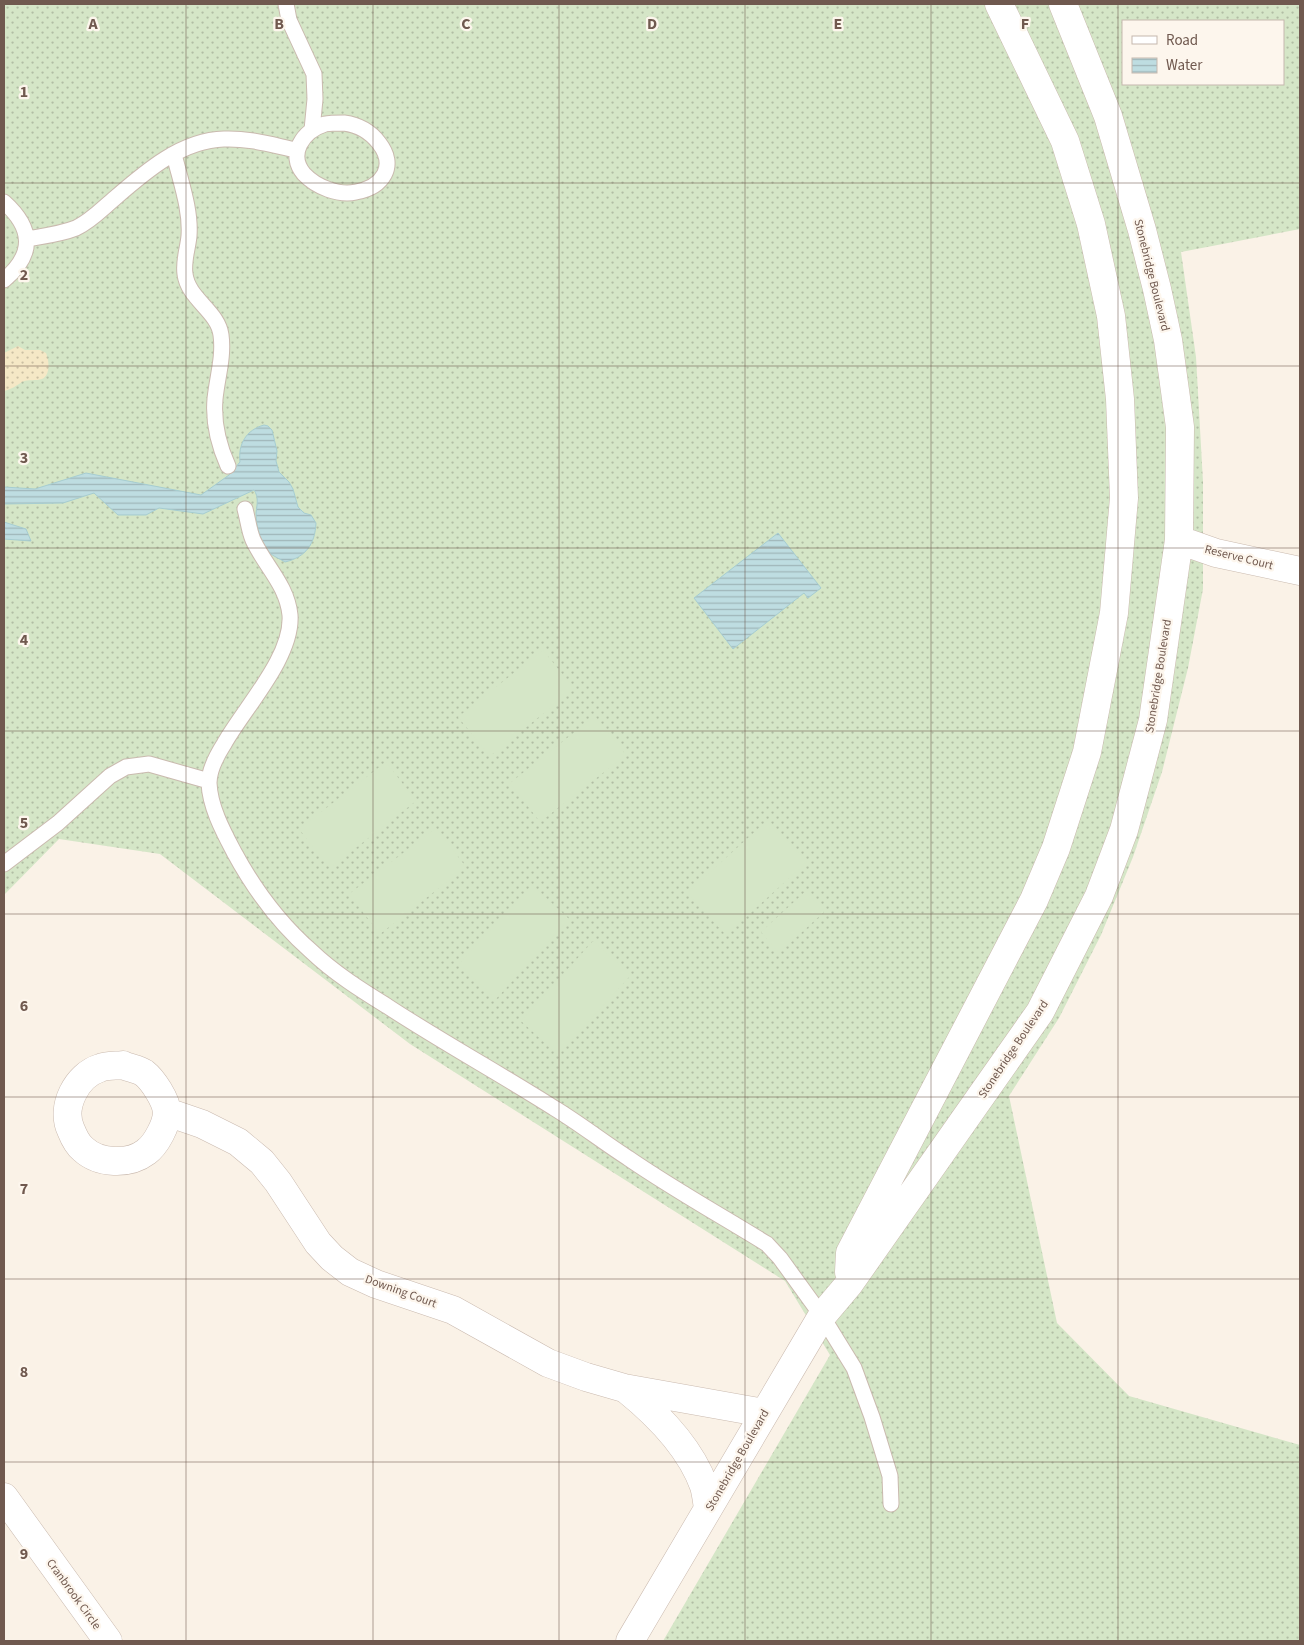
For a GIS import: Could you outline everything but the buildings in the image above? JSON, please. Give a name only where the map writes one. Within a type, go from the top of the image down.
[{"type":"street","points":[[849,1284],[850,1253],[1034,900],[1056,848],[1087,752],[1114,613],[1124,498],[1120,398],[1111,316],[1091,224],[1065,141],[999,4]]},
{"type":"street","name":"Stonebridge Boulevard","points":[[630,1641],[822,1316],[849,1284],[1040,1012],[1099,896],[1124,830],[1153,720],[1179,540],[1180,427],[1168,340],[1158,290],[1127,176],[1108,116],[1063,4]]},
{"type":"street","name":"Reserve Court","points":[[1179,540],[1216,553],[1300,571]]},
{"type":"street","name":"Downing Court","points":[[167,1112],[202,1124],[238,1142],[262,1162],[278,1182],[302,1222],[318,1243],[332,1258],[350,1272],[376,1284],[453,1310],[548,1363],[586,1377],[624,1388],[764,1413]]},
{"type":"street","name":"Downing Court","points":[[624,1388],[649,1407],[694,1464],[704,1486],[708,1509]]},
{"type":"street","name":"Cranbrook Circle","points":[[4,1497],[108,1641]]},
{"type":"lane","points":[[286,4],[289,20],[314,74],[316,100],[312,130]]},
{"type":"lane","points":[[344,122],[358,125],[373,135],[386,154],[388,165],[385,174],[377,183],[356,193],[336,192],[315,182],[304,173],[298,163],[296,150],[302,139],[312,130],[325,124],[344,122]]},
{"type":"lane","points":[[28,239],[60,233],[77,227],[96,215],[142,174],[174,154],[200,142],[223,139],[252,140],[296,150]]},
{"type":"lane","points":[[174,154],[188,218],[189,236],[185,274],[189,287],[213,317],[221,333],[222,352],[215,401],[222,451],[228,466]]},
{"type":"lane","points":[[4,202],[15,212],[23,224],[28,239],[23,255],[13,272],[4,280]]},
{"type":"lane","points":[[245,510],[252,538],[264,560],[278,578],[286,595],[290,617],[287,640],[276,665],[229,734],[212,768],[209,781],[213,802],[223,831],[243,868],[271,910],[311,952],[350,983],[423,1030],[557,1109],[630,1160],[767,1244],[780,1258],[822,1316],[854,1368],[872,1417],[890,1476],[891,1504]]},
{"type":"lane","points":[[4,864],[58,823],[110,776],[126,767],[149,764],[209,781]]},
{"type":"green space","points":[[4,4],[1300,4],[1300,229],[1181,252],[1196,357],[1203,482],[1203,589],[1188,668],[1162,772],[1133,857],[1101,935],[1059,1018],[1009,1096],[1057,1323],[1129,1396],[1300,1445],[1300,1641],[663,1641],[830,1355],[785,1281],[410,1044],[160,854],[59,839],[4,895]]},
{"type":"green space","points":[[543,650],[574,689],[490,756],[458,717]]},
{"type":"green space","points":[[595,716],[626,755],[540,822],[510,783]]},
{"type":"green space","points":[[386,762],[416,801],[330,868],[299,829]]},
{"type":"green space","points":[[768,820],[807,862],[726,935],[687,893]]},
{"type":"green space","points":[[436,828],[466,867],[380,934],[349,894]]},
{"type":"green space","points":[[532,885],[569,919],[496,999],[459,964]]},
{"type":"green space","points":[[806,891],[824,912],[779,953],[761,932]]},
{"type":"green space","points":[[593,941],[631,975],[558,1055],[521,1021]]},
{"type":"sand","points":[[18,346],[25,350],[40,350],[46,353],[48,371],[42,379],[24,381],[4,391],[4,353]]},
{"type":"water","points":[[264,425],[272,430],[279,472],[293,489],[298,507],[304,513],[311,515],[316,523],[314,537],[308,548],[299,557],[292,560],[285,562],[267,550],[257,524],[257,498],[254,490],[203,514],[159,508],[146,515],[118,515],[94,493],[63,503],[4,504],[4,487],[35,489],[86,473],[201,495],[229,475],[240,462],[240,449],[248,434],[252,430]]},
{"type":"water","points":[[4,522],[26,529],[31,541],[4,539]]},
{"type":"water","points":[[778,533],[821,588],[808,598],[804,593],[733,649],[694,598]]}]
